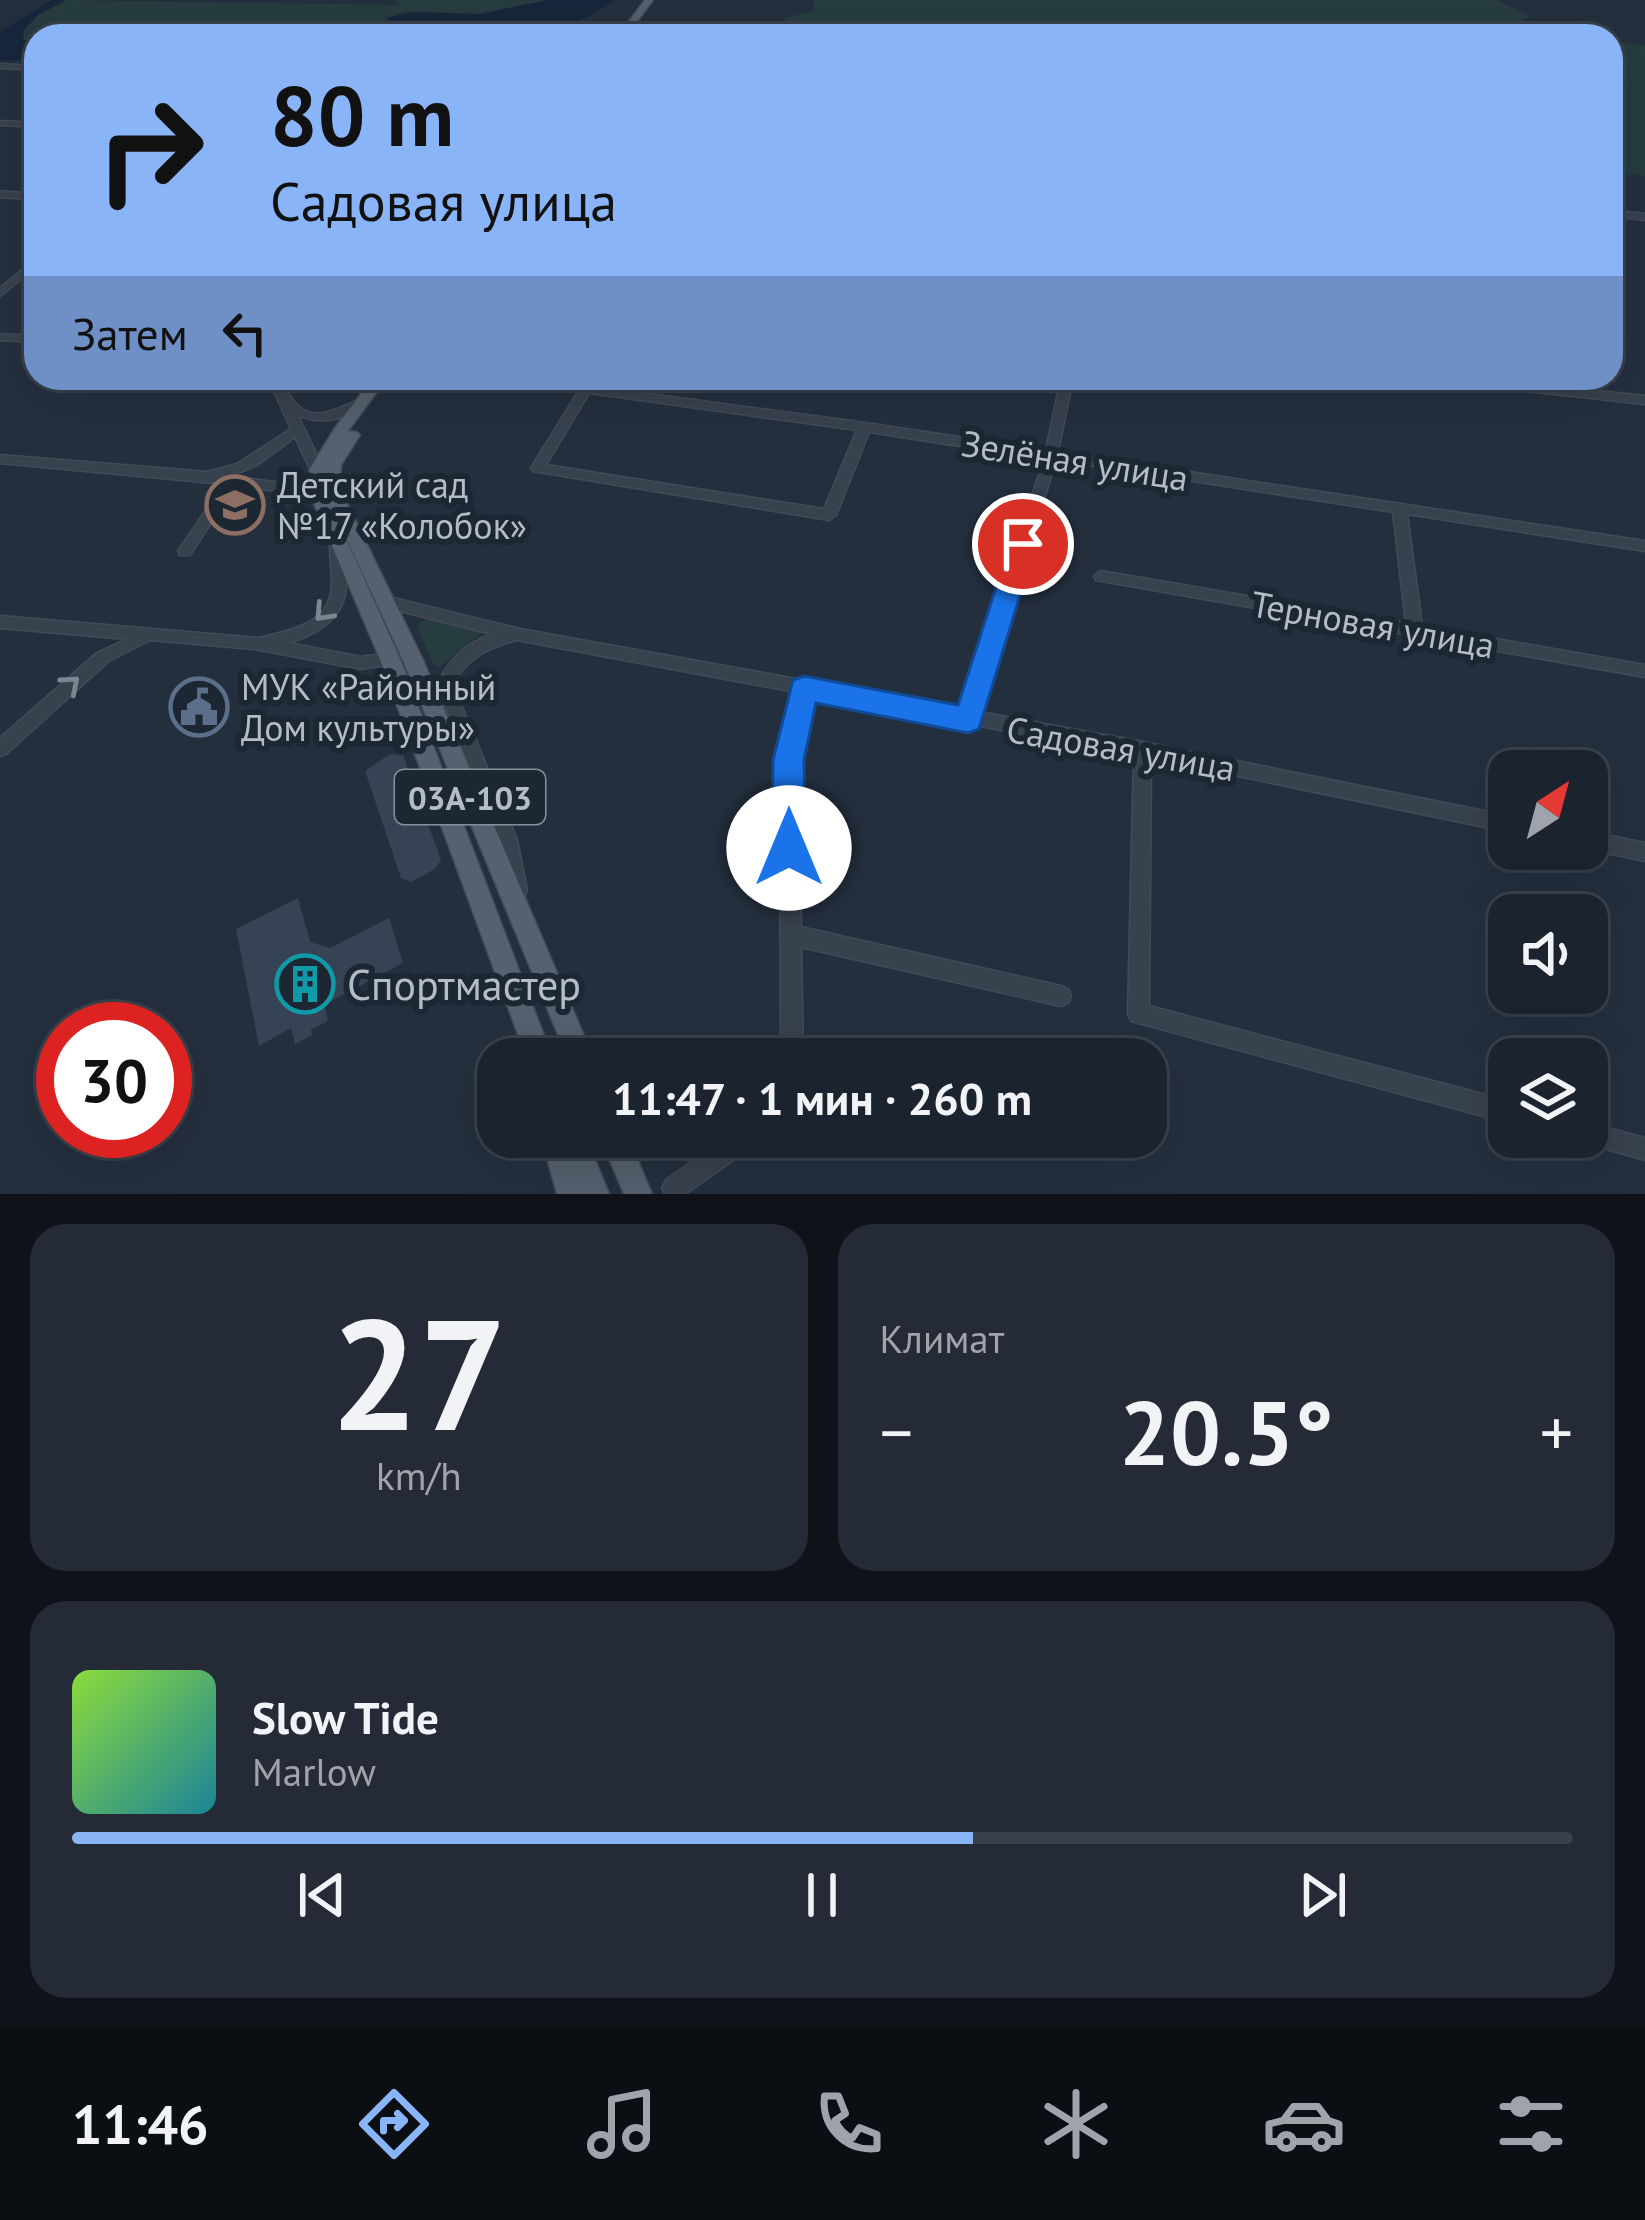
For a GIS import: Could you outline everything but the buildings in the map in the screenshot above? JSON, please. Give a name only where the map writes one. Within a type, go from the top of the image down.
[{"type":"main road","points":[[317,470],[372,390]]},
{"type":"main road","points":[[328,492],[345,444],[385,390]]},
{"type":"main road","name":"03А-103","points":[[317,470],[385,602],[399,655],[534,1038]]},
{"type":"main road","name":"03А-103","points":[[328,492],[337,542],[399,655],[571,1038]]},
{"type":"main road","points":[[561,1158],[572,1194]]},
{"type":"main road","points":[[580,1158],[595,1194]]},
{"type":"main road","points":[[623,1158],[638,1194]]},
{"type":"street","points":[[0,66],[22,68]]},
{"type":"street","points":[[0,78],[22,68]]},
{"type":"street","points":[[1,293],[24,273]]},
{"type":"street","points":[[280,390],[317,470]]},
{"type":"street","name":"Зелёная улица","points":[[573,390],[865,427],[1645,546]]},
{"type":"street","points":[[968,720],[1051,457],[1065,390]]},
{"type":"street","points":[[1555,390],[1645,400]]},
{"type":"street","points":[[584,392],[538,468],[829,515],[865,427]]},
{"type":"street","points":[[287,404],[322,419],[341,415],[366,399]]},
{"type":"street","points":[[203,476],[248,466],[298,430]]},
{"type":"street","points":[[0,459],[328,492]]},
{"type":"street","points":[[185,551],[231,483]]},
{"type":"street","points":[[1399,509],[1415,632]]},
{"type":"street","points":[[254,644],[297,636],[332,609],[339,588],[334,566],[337,542]]},
{"type":"street","name":"Терновая улица","points":[[1101,576],[1645,670]]},
{"type":"street","name":"Садовая улица","points":[[385,602],[520,634],[1144,749],[1488,820]]},
{"type":"street","points":[[0,622],[254,644],[361,663],[399,655]]},
{"type":"street","points":[[520,634],[482,644],[458,660],[445,685],[508,840],[522,922]]},
{"type":"street","points":[[0,749],[103,657],[152,636]]},
{"type":"street","points":[[793,1038],[789,760],[804,688]]},
{"type":"street","points":[[1144,749],[1138,1014],[1488,1106]]},
{"type":"street","points":[[1608,846],[1643,855]]},
{"type":"street","points":[[790,935],[1061,996]]},
{"type":"street","points":[[1608,1139],[1645,1149]]},
{"type":"street","points":[[674,1188],[717,1158]]},
{"type":"green space","points":[[66,0],[401,5],[393,0],[548,0],[480,14],[407,12],[396,14],[394,24],[30,24]]},
{"type":"green space","points":[[814,0],[1497,0],[1531,17],[1522,19],[1535,24],[784,24],[785,17],[813,12]]},
{"type":"green space","points":[[1623,43],[1645,45],[1645,176],[1623,174]]},
{"type":"green space","points":[[427,617],[481,633],[440,667],[433,664],[417,627]]},
{"type":"water","points":[[52,0],[66,0],[24,24],[24,60],[0,61],[0,32]]},
{"type":"water","points":[[548,0],[615,0],[574,24],[393,24],[386,18],[414,12],[480,14]]},
{"type":"place","name":"Детский сад №17 «Колобок»","points":[[235,505]]},
{"type":"place","name":"МУК «Районный Дом культуры»","points":[[199,707]]},
{"type":"place","name":"Спортмастер","points":[[305,984]]},
{"type":"route","points":[[789,848],[789,760],[804,688],[968,720],[1023,544]]}]
